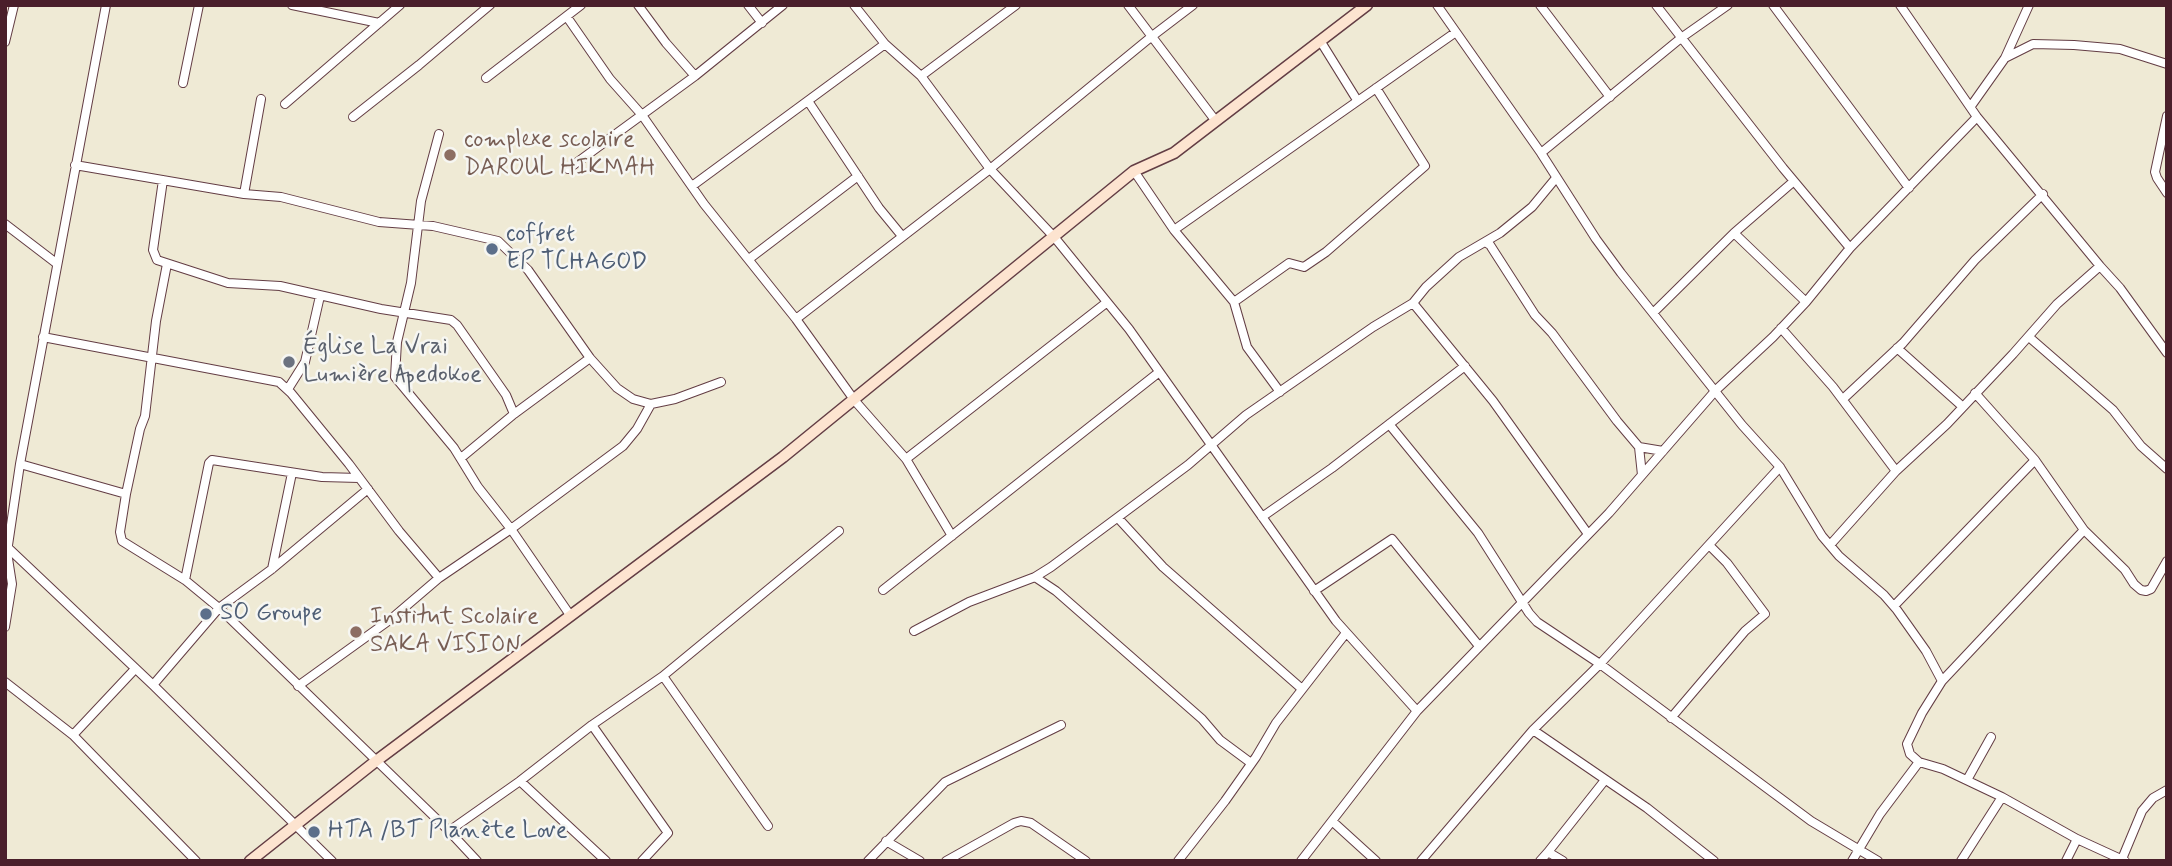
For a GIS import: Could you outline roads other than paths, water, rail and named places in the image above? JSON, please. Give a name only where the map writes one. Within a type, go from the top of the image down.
[{"type":"street","points":[[5,42],[14,5]]},
{"type":"street","points":[[5,626],[12,584],[6,545],[56,263],[106,5]]},
{"type":"street","points":[[183,83],[199,5]]},
{"type":"street","points":[[292,5],[379,23]]},
{"type":"street","points":[[285,104],[400,5]]},
{"type":"street","points":[[352,117],[490,5]]},
{"type":"street","points":[[486,78],[581,5]]},
{"type":"street","points":[[638,5],[695,76]]},
{"type":"street","points":[[748,5],[762,23]]},
{"type":"street","points":[[568,169],[695,76],[783,5]]},
{"type":"street","points":[[854,5],[885,44],[921,76],[990,169],[1055,238],[1140,344],[1314,591],[1346,633],[1417,711]]},
{"type":"street","points":[[921,76],[1016,5]]},
{"type":"street","points":[[1128,5],[1215,120]]},
{"type":"street","points":[[796,319],[990,169],[1193,5]]},
{"type":"street","points":[[250,861],[376,761],[855,401],[1135,171],[1174,153],[1367,5]]},
{"type":"street","points":[[1437,5],[1541,153],[1596,239],[1742,425],[1780,467],[1830,545],[1894,606],[1926,651],[1942,681]]},
{"type":"street","points":[[1540,5],[1610,97]]},
{"type":"street","points":[[1656,5],[1850,248]]},
{"type":"street","points":[[1541,153],[1681,38],[1728,5]]},
{"type":"street","points":[[1773,5],[1909,188]]},
{"type":"street","points":[[1900,5],[1977,117],[2120,288],[2167,353]]},
{"type":"street","points":[[1971,106],[2005,58],[2029,5]]},
{"type":"street","points":[[567,18],[610,79],[642,114],[704,204],[796,319],[855,401],[906,459],[952,536]]},
{"type":"street","points":[[1174,230],[1456,32]]},
{"type":"street","points":[[1321,42],[1357,100]]},
{"type":"street","points":[[692,186],[885,44]]},
{"type":"street","points":[[2005,58],[2033,44],[2074,45],[2120,49],[2167,64]]},
{"type":"street","points":[[1234,302],[1289,263],[1304,267],[1326,252],[1425,166],[1376,88]]},
{"type":"street","points":[[244,194],[261,99]]},
{"type":"street","points":[[808,101],[902,236]]},
{"type":"street","points":[[2167,116],[2164,146],[2155,172],[2167,193]]},
{"type":"street","points":[[1301,861],[1417,711],[1588,534],[1716,390],[1782,328],[1850,248],[1977,117]]},
{"type":"street","points":[[439,134],[426,177],[417,224],[411,283],[397,342],[395,377],[461,458],[478,487],[511,529],[570,615]]},
{"type":"street","points":[[75,165],[244,194],[282,197],[379,222],[417,224],[489,238],[502,243],[528,270],[590,358],[629,397],[652,404],[675,399],[721,382]]},
{"type":"street","points":[[1135,171],[1174,230],[1234,302],[1247,347],[1280,391]]},
{"type":"street","points":[[749,259],[858,176]]},
{"type":"street","points":[[914,631],[969,602],[1035,576],[1118,518],[1280,391],[1413,303],[1426,286],[1459,257],[1500,233],[1532,207],[1556,178]]},
{"type":"street","points":[[163,180],[153,250],[157,260],[228,283],[280,286],[320,296],[444,318],[457,324],[506,395],[513,414]]},
{"type":"street","points":[[1653,313],[1734,233],[1794,181]]},
{"type":"street","points":[[1843,399],[1897,348],[1975,260],[2043,194]]},
{"type":"street","points":[[5,224],[56,263]]},
{"type":"street","points":[[1734,233],[1806,302]]},
{"type":"street","points":[[1485,242],[1490,244],[1535,315],[1639,447],[1642,475]]},
{"type":"street","points":[[167,264],[145,416],[126,494],[120,533],[122,541],[186,580],[219,608],[477,861]]},
{"type":"street","points":[[1830,545],[1896,471],[1963,407],[2057,304],[2100,266]]},
{"type":"street","points":[[288,389],[305,362],[320,296]]},
{"type":"street","points":[[906,459],[1106,303]]},
{"type":"street","points":[[1413,303],[1519,435],[1588,534]]},
{"type":"street","points":[[1782,328],[1843,399],[1896,471]]},
{"type":"street","points":[[43,337],[273,380],[288,389],[439,578]]},
{"type":"street","points":[[2029,337],[2113,410],[2134,439],[2167,469]]},
{"type":"street","points":[[1897,348],[1963,407]]},
{"type":"street","points":[[461,458],[513,414],[590,358]]},
{"type":"street","points":[[1262,517],[1465,366]]},
{"type":"street","points":[[883,590],[1158,373]]},
{"type":"street","points":[[1975,393],[2035,460],[2084,530],[2125,570],[2141,590],[2151,589],[2167,561]]},
{"type":"street","points":[[298,686],[391,619],[439,578],[511,529],[623,446],[638,429],[652,404]]},
{"type":"street","points":[[1390,424],[1478,533],[1538,622],[1600,664],[1811,821],[1878,861]]},
{"type":"street","points":[[1639,447],[1663,451]]},
{"type":"street","points":[[1894,606],[2035,460]]},
{"type":"street","points":[[186,580],[210,461],[329,478],[359,478]]},
{"type":"street","points":[[20,464],[126,494]]},
{"type":"street","points":[[1421,861],[1533,730],[1600,664],[1780,467]]},
{"type":"street","points":[[272,569],[292,473]]},
{"type":"street","points":[[153,685],[219,608],[272,569],[368,489]]},
{"type":"street","points":[[1118,518],[1163,567],[1302,689]]},
{"type":"street","points":[[2084,530],[1942,681],[1922,713],[1908,744],[1910,754],[1919,762],[1967,780],[2077,839],[2124,860],[2142,811],[2153,798],[2167,790]]},
{"type":"street","points":[[449,831],[520,781],[592,724],[663,676],[839,531]]},
{"type":"street","points":[[1314,591],[1392,539],[1479,646]]},
{"type":"street","points":[[6,545],[332,861]]},
{"type":"street","points":[[1671,718],[1745,631],[1765,614],[1727,563],[1709,545]]},
{"type":"street","points":[[1035,576],[1202,719],[1220,740],[1251,763]]},
{"type":"street","points":[[1178,861],[1225,801],[1276,723],[1346,633]]},
{"type":"street","points":[[72,736],[135,669]]},
{"type":"street","points":[[663,676],[768,826]]},
{"type":"street","points":[[5,682],[72,736],[196,861]]},
{"type":"street","points":[[592,724],[668,833],[642,861]]},
{"type":"street","points":[[868,861],[945,782],[1061,725]]},
{"type":"street","points":[[1533,730],[1647,808],[1714,861]]},
{"type":"street","points":[[1967,780],[1991,737]]},
{"type":"street","points":[[1852,861],[1880,814],[1919,762]]},
{"type":"street","points":[[1539,861],[1605,780]]},
{"type":"street","points":[[520,781],[606,861]]},
{"type":"street","points":[[1961,861],[2002,797]]},
{"type":"street","points":[[946,861],[1021,821],[1031,823],[1086,861]]},
{"type":"street","points":[[1332,821],[1376,861]]},
{"type":"street","points":[[2066,861],[2077,839]]},
{"type":"street","points":[[886,841],[920,861]]},
{"type":"street","points":[[1548,852],[1563,861]]},
{"type":"place","name":"complexe scolaire DAROUL HIKMAH","points":[[450,155]]},
{"type":"place","name":"coffret EP TCHAGOD","points":[[492,249]]},
{"type":"place","name":"Église La Vrai Lumière Apedokoe","points":[[289,362]]},
{"type":"place","name":"SO Groupe","points":[[206,614]]},
{"type":"place","name":"Institut Scolaire SAKA VISION","points":[[356,632]]},
{"type":"place","name":"HTA /BT Planète Love","points":[[314,832]]}]
